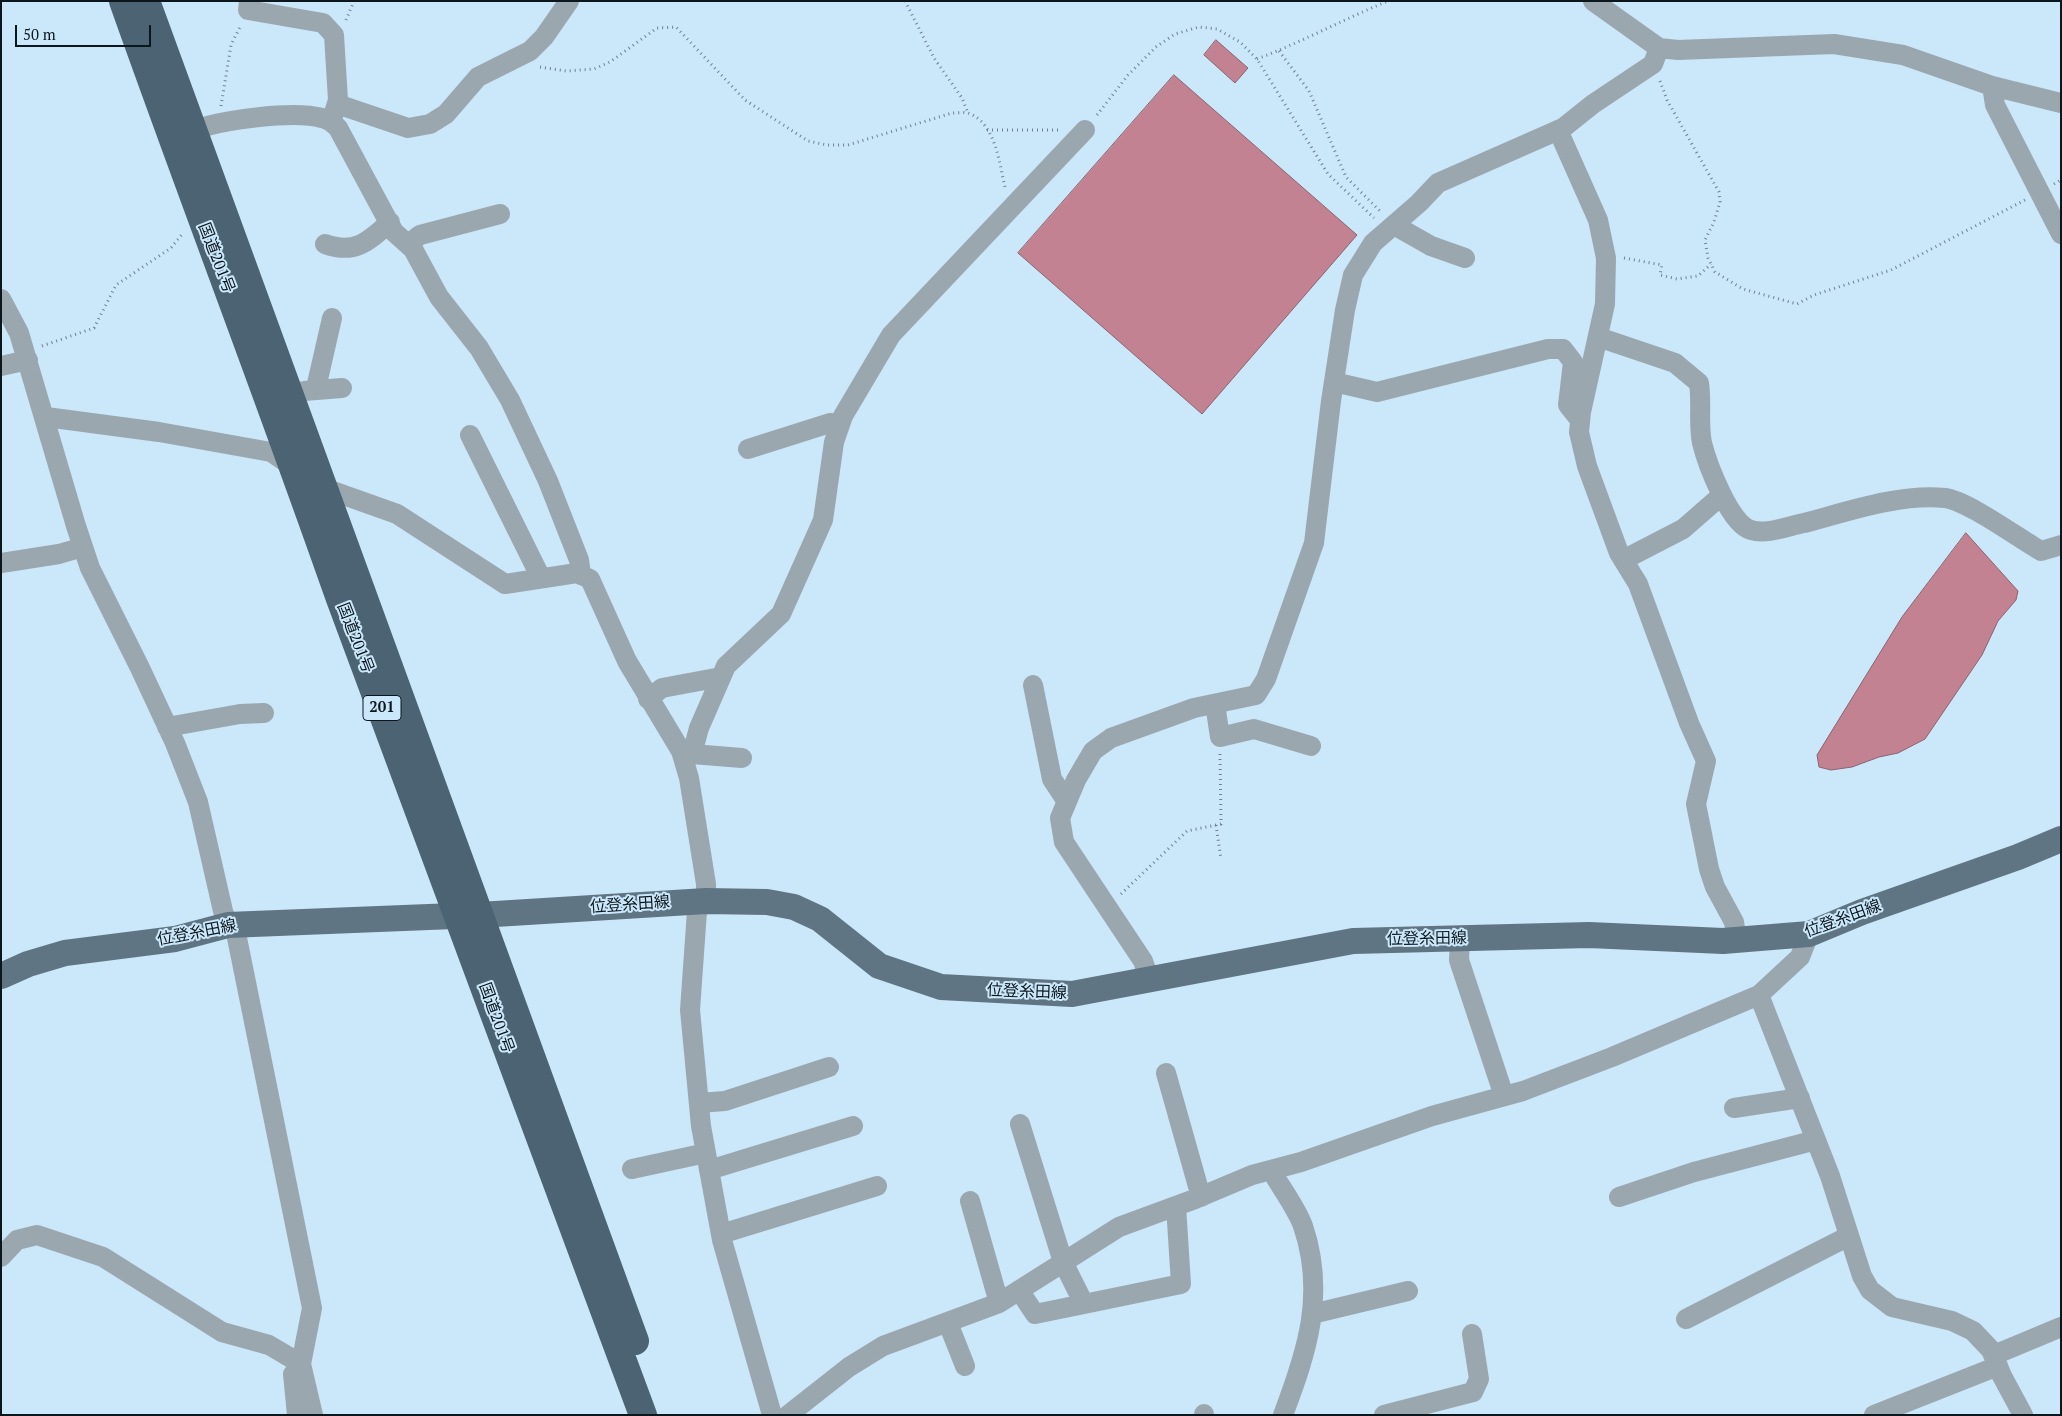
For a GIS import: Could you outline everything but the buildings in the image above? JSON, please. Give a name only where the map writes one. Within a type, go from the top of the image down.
[{"type":"highway","name":"国道201号","points":[[123,1],[190,190],[294,465],[340,599],[469,915],[662,1415]]},
{"type":"highway","name":"国道201号","points":[[146,1],[324,488],[469,915],[643,1415]]},
{"type":"main road","name":"位登糸田線","points":[[1,976],[28,964],[65,953],[175,939],[228,925],[469,915],[706,900],[767,902],[794,907],[820,919],[879,966],[941,987],[1072,994],[1353,941],[1589,935],[1737,940],[1809,934],[1862,912],[2018,857],[2061,839]]},
{"type":"street","points":[[192,131],[212,124],[283,116],[322,117],[334,113],[408,128],[430,124],[446,114],[478,77],[530,50],[544,37],[569,1]]},
{"type":"street","points":[[1593,1],[1656,56]]},
{"type":"street","points":[[248,6],[323,23],[334,35],[334,113],[338,128],[394,232],[413,249],[439,297],[479,348],[510,400],[548,481],[579,560],[581,574]]},
{"type":"street","points":[[1150,980],[1143,961],[1064,842],[1060,818],[1076,780],[1093,751],[1111,738],[1194,708],[1256,695],[1266,679],[1314,543],[1345,310],[1353,275],[1372,243],[1438,183],[1558,130],[1656,56],[1678,50],[1834,44],[1903,55],[1992,86],[2061,104]]},
{"type":"street","points":[[1992,86],[1995,104],[2061,234]]},
{"type":"street","points":[[772,1415],[721,1234],[707,1162],[699,1103],[690,1010],[697,911],[706,900],[706,884],[688,757],[726,666],[780,614],[792,590],[823,520],[834,442],[840,424],[892,335],[1085,130]]},
{"type":"street","points":[[1558,130],[1598,220],[1606,258],[1605,304],[1578,432],[1588,466],[1623,560],[1638,584],[1675,686],[1706,762],[1696,804],[1709,869],[1734,922],[1737,940]]},
{"type":"street","points":[[408,244],[420,235],[500,214]]},
{"type":"street","points":[[325,244],[339,249],[362,245],[390,222]]},
{"type":"street","points":[[1391,227],[1431,246],[1465,258]]},
{"type":"street","points":[[1,299],[19,334],[26,355],[90,568],[167,727],[198,802],[223,911],[228,925],[236,933],[312,1308],[296,1362],[297,1415]]},
{"type":"street","points":[[316,388],[332,318]]},
{"type":"street","points":[[1598,337],[1675,363],[1699,383],[1703,445],[1722,495],[1737,520],[1750,530],[1770,530],[1882,504],[1926,497],[1946,498],[1962,502],[2040,551],[2061,545]]},
{"type":"street","points":[[1334,382],[1377,392],[1548,349],[1563,349],[1573,362],[1568,405],[1580,420]]},
{"type":"street","points":[[1,366],[26,355]]},
{"type":"street","points":[[290,395],[316,388],[342,388]]},
{"type":"street","points":[[46,417],[159,432],[271,452],[294,465],[324,488],[397,514],[505,584],[577,573],[581,574],[590,579],[627,661],[681,752],[688,757],[742,758]]},
{"type":"street","points":[[748,449],[830,423],[840,424]]},
{"type":"street","points":[[470,435],[541,578]]},
{"type":"street","points":[[1623,560],[1683,529],[1722,495]]},
{"type":"street","points":[[1,563],[59,554],[84,547]]},
{"type":"street","points":[[648,699],[662,688],[721,677]]},
{"type":"street","points":[[1033,685],[1052,779],[1067,802]]},
{"type":"street","points":[[1215,704],[1220,737],[1254,729],[1311,746]]},
{"type":"street","points":[[167,727],[240,714],[264,713]]},
{"type":"street","points":[[788,1415],[849,1368],[884,1346],[998,1303],[1119,1227],[1201,1197],[1252,1175],[1301,1162],[1432,1116],[1523,1091],[1612,1057],[1759,995],[1800,957],[1809,934]]},
{"type":"street","points":[[1460,939],[1459,960],[1504,1096]]},
{"type":"street","points":[[1759,995],[1830,1176],[1862,1276],[1870,1290],[1892,1307],[1952,1321],[1973,1331],[1991,1350],[2023,1415]]},
{"type":"street","points":[[699,1103],[725,1101],[829,1067]]},
{"type":"street","points":[[1166,1073],[1201,1197]]},
{"type":"street","points":[[1734,1108],[1800,1098]]},
{"type":"street","points":[[1020,1124],[1063,1262],[1084,1304]]},
{"type":"street","points":[[632,1169],[707,1162],[853,1126]]},
{"type":"street","points":[[1619,1197],[1694,1172],[1816,1140]]},
{"type":"street","points":[[1270,1170],[1302,1226],[1310,1256],[1312,1327],[1301,1369],[1283,1415]]},
{"type":"street","points":[[721,1234],[878,1186]]},
{"type":"street","points":[[970,1201],[998,1303]]},
{"type":"street","points":[[1019,1290],[1035,1314],[1181,1284],[1176,1206]]},
{"type":"street","points":[[1,1257],[17,1240],[37,1235],[102,1257],[222,1332],[269,1345],[296,1362],[313,1415]]},
{"type":"street","points":[[1686,1319],[1849,1236]]},
{"type":"street","points":[[1312,1314],[1408,1291]]},
{"type":"street","points":[[948,1323],[965,1366]]},
{"type":"street","points":[[1874,1415],[1996,1361],[2061,1327]]},
{"type":"street","points":[[1384,1415],[1473,1392],[1479,1379],[1472,1334]]},
{"type":"path","points":[[905,1],[934,58],[962,98],[968,113],[992,137],[1012,209]]},
{"type":"path","points":[[1257,59],[1279,51],[1348,17],[1388,1]]},
{"type":"path","points":[[220,114],[232,45],[248,6]]},
{"type":"path","points":[[517,58],[534,66],[566,70],[594,69],[610,62],[657,28],[676,27],[745,100],[808,141],[826,146],[848,145],[952,113],[968,113]]},
{"type":"path","points":[[987,130],[1085,130],[1128,75],[1156,47],[1175,34],[1199,27],[1217,29],[1240,42],[1257,59],[1328,174],[1391,227]]},
{"type":"path","points":[[1279,51],[1309,91],[1346,177],[1391,227]]},
{"type":"path","points":[[1656,56],[1667,100],[1719,192],[1720,202],[1714,222],[1705,240],[1711,264],[1715,272],[1743,289],[1797,304],[1814,294],[1891,270],[2039,192]]},
{"type":"path","points":[[26,355],[94,328],[116,285],[171,248],[186,228]]},
{"type":"path","points":[[1606,258],[1634,258],[1662,265],[1660,275],[1677,279],[1698,276],[1711,264]]},
{"type":"path","points":[[1107,906],[1143,875],[1187,831],[1220,824],[1220,737]]},
{"type":"path","points":[[1216,825],[1221,859]]},
{"type":"shaded area","points":[[1216,40],[1248,68],[1235,83],[1204,55]]},
{"type":"shaded area","points":[[1174,75],[1357,235],[1202,414],[1018,253]]},
{"type":"shaded area","points":[[1966,533],[2018,591],[2016,600],[1998,621],[1982,655],[1925,739],[1898,753],[1879,757],[1852,767],[1831,770],[1819,767],[1817,755],[1902,617]]}]
